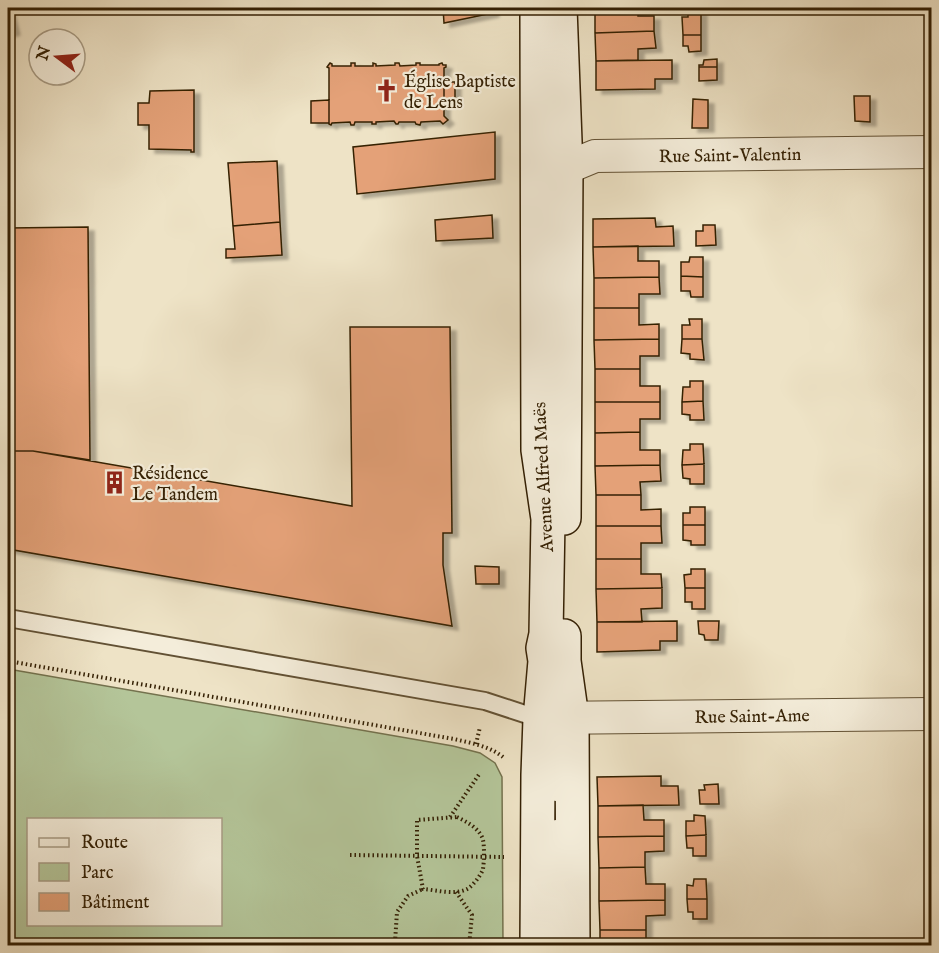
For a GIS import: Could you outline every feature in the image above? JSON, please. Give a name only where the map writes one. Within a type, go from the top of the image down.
[{"type":"main road","name":"Avenue Alfred Maës","points":[[537,8],[538,450],[548,519],[546,634],[543,648],[545,661],[540,718],[537,945]]},
{"type":"main road","name":"Avenue Alfred Maës","points":[[560,8],[566,168],[564,661],[572,718],[573,945]]},
{"type":"street","name":"Rue Saint-Valentin","points":[[537,188],[566,168],[595,156],[932,152]]},
{"type":"street","name":"Rue Saint-Ame","points":[[540,718],[932,714]]},
{"type":"lane","points":[[8,618],[470,697],[540,718],[553,744],[556,776],[555,945]]},
{"type":"path","points":[[8,661],[454,739],[496,752],[509,763]]},
{"type":"path","points":[[449,818],[480,773]]},
{"type":"path","points":[[398,945],[395,942],[397,912],[408,896],[423,889],[456,892],[468,888],[483,871],[483,839],[468,823],[457,817],[417,820],[417,856],[423,889]]},
{"type":"path","points":[[350,855],[537,858]]},
{"type":"path","points":[[456,892],[472,915],[469,945]]},
{"type":"green space","points":[[8,669],[453,746],[480,753],[495,763],[502,777],[503,945],[8,945]]},
{"type":"building","points":[[8,8],[14,31],[8,33]]},
{"type":"building","points":[[443,8],[493,8],[493,13],[444,23]]},
{"type":"building","points":[[595,8],[638,8],[638,16],[654,16],[654,31],[595,33]]},
{"type":"building","points":[[688,11],[701,11],[701,35],[683,35],[682,17],[688,17]]},
{"type":"building","points":[[654,31],[656,48],[638,49],[638,60],[596,61],[595,33]]},
{"type":"building","points":[[683,35],[701,35],[701,51],[689,52],[688,46],[683,46]]},
{"type":"building","points":[[717,59],[717,67],[699,67],[703,65],[704,60]]},
{"type":"building","points":[[672,60],[672,79],[655,79],[655,89],[596,90],[596,61]]},
{"type":"building","name":"Église Baptiste de Lens","points":[[330,63],[332,66],[351,66],[351,63],[355,63],[355,66],[373,66],[373,63],[376,66],[399,63],[400,66],[416,65],[416,63],[439,65],[442,63],[446,65],[444,68],[444,116],[448,120],[443,124],[440,121],[421,122],[420,125],[415,122],[396,124],[394,121],[376,122],[376,124],[355,122],[354,125],[350,122],[332,123],[331,125],[329,124],[329,68],[327,67]]},
{"type":"building","points":[[699,67],[717,67],[717,80],[699,81]]},
{"type":"building","points":[[444,82],[455,82],[455,102],[444,102]]},
{"type":"building","points":[[194,90],[194,152],[149,149],[149,125],[138,125],[138,103],[149,103],[150,91]]},
{"type":"building","points":[[854,96],[870,96],[870,122],[855,121]]},
{"type":"building","points":[[693,99],[708,100],[708,128],[692,128]]},
{"type":"building","points":[[329,100],[329,123],[311,123],[311,101]]},
{"type":"building","points":[[495,132],[495,179],[357,194],[353,147]]},
{"type":"building","points":[[277,161],[280,222],[233,226],[228,163]]},
{"type":"building","points":[[492,215],[493,238],[436,241],[435,220]]},
{"type":"building","points":[[655,218],[656,227],[673,226],[674,246],[593,247],[593,219]]},
{"type":"building","points":[[280,222],[282,255],[226,258],[226,249],[235,249],[233,226]]},
{"type":"building","points":[[703,225],[715,225],[716,245],[696,246],[696,231],[703,231]]},
{"type":"building","points":[[88,227],[90,460],[33,451],[8,451],[8,228]]},
{"type":"building","points":[[638,246],[638,261],[659,261],[659,277],[594,278],[593,247]]},
{"type":"building","points":[[690,257],[703,257],[703,277],[681,276],[681,262],[689,262]]},
{"type":"building","points":[[681,276],[703,277],[703,297],[691,297],[690,291],[681,291]]},
{"type":"building","points":[[659,277],[660,294],[639,294],[639,308],[594,308],[594,278]]},
{"type":"building","points":[[594,308],[639,308],[639,325],[659,324],[659,339],[594,340]]},
{"type":"building","points":[[689,319],[702,319],[702,339],[682,339],[682,325],[690,325]]},
{"type":"building","name":"Résidence Le Tandem","points":[[350,327],[450,327],[452,533],[443,533],[443,565],[452,626],[8,549],[8,451],[33,451],[352,506]]},
{"type":"building","points":[[659,339],[659,356],[640,356],[640,369],[595,369],[594,340]]},
{"type":"building","points":[[682,339],[702,339],[704,360],[690,359],[690,354],[681,353]]},
{"type":"building","points":[[595,369],[640,369],[640,386],[660,386],[660,402],[595,402]]},
{"type":"building","points":[[690,381],[703,381],[703,401],[682,402],[683,387],[690,387]]},
{"type":"building","points":[[703,401],[704,420],[690,420],[690,415],[682,414],[682,402]]},
{"type":"building","points":[[595,402],[660,402],[660,419],[640,419],[640,432],[595,433]]},
{"type":"building","points":[[640,432],[640,450],[660,450],[660,465],[595,466],[595,433]]},
{"type":"building","points":[[690,444],[703,444],[704,464],[682,465],[683,450],[690,450]]},
{"type":"building","points":[[704,464],[704,484],[690,484],[690,479],[683,478],[682,465]]},
{"type":"building","points":[[660,465],[661,481],[640,482],[641,495],[596,495],[595,466]]},
{"type":"building","points":[[596,495],[641,495],[641,510],[661,509],[661,526],[596,526]]},
{"type":"building","points":[[690,507],[705,507],[705,525],[683,525],[683,513],[690,513]]},
{"type":"building","points":[[683,525],[705,525],[705,545],[691,545],[691,541],[683,540]]},
{"type":"building","points":[[596,526],[661,526],[662,543],[641,543],[641,559],[596,559]]},
{"type":"building","points":[[596,559],[641,559],[641,574],[661,574],[662,588],[596,589]]},
{"type":"building","points":[[475,566],[499,567],[499,584],[476,584]]},
{"type":"building","points":[[691,569],[705,569],[705,588],[685,588],[684,575],[691,574]]},
{"type":"building","points":[[662,588],[662,608],[641,609],[642,622],[597,622],[596,589]]},
{"type":"building","points":[[685,588],[705,588],[705,609],[692,609],[692,602],[685,602]]},
{"type":"building","points":[[677,621],[677,641],[660,641],[660,650],[597,652],[597,622]]},
{"type":"building","points":[[698,621],[719,621],[718,640],[705,640],[704,635],[699,634]]},
{"type":"building","points":[[661,776],[661,786],[678,786],[679,805],[598,806],[597,777]]},
{"type":"building","points":[[718,784],[719,804],[700,804],[699,790],[705,790],[704,785]]},
{"type":"building","points":[[643,805],[644,820],[664,820],[664,836],[598,837],[598,806]]},
{"type":"building","points":[[694,815],[705,816],[706,835],[686,836],[686,821],[694,821]]},
{"type":"building","points":[[706,835],[706,856],[693,856],[693,848],[687,848],[686,836]]},
{"type":"building","points":[[664,836],[664,851],[645,852],[645,867],[599,868],[598,837]]},
{"type":"building","points":[[645,867],[646,884],[665,884],[665,900],[599,901],[599,868]]},
{"type":"building","points":[[694,879],[706,879],[707,899],[687,899],[687,885],[693,886]]},
{"type":"building","points":[[687,899],[707,899],[707,919],[693,919],[693,912],[688,912]]},
{"type":"building","points":[[665,900],[665,915],[646,916],[646,930],[600,930],[599,901]]},
{"type":"building","points":[[600,930],[646,930],[646,946],[600,946]]},
{"type":"place","name":"Église Baptiste de Lens","points":[[386,91]]},
{"type":"place","name":"Résidence Le Tandem","points":[[114,483]]}]
